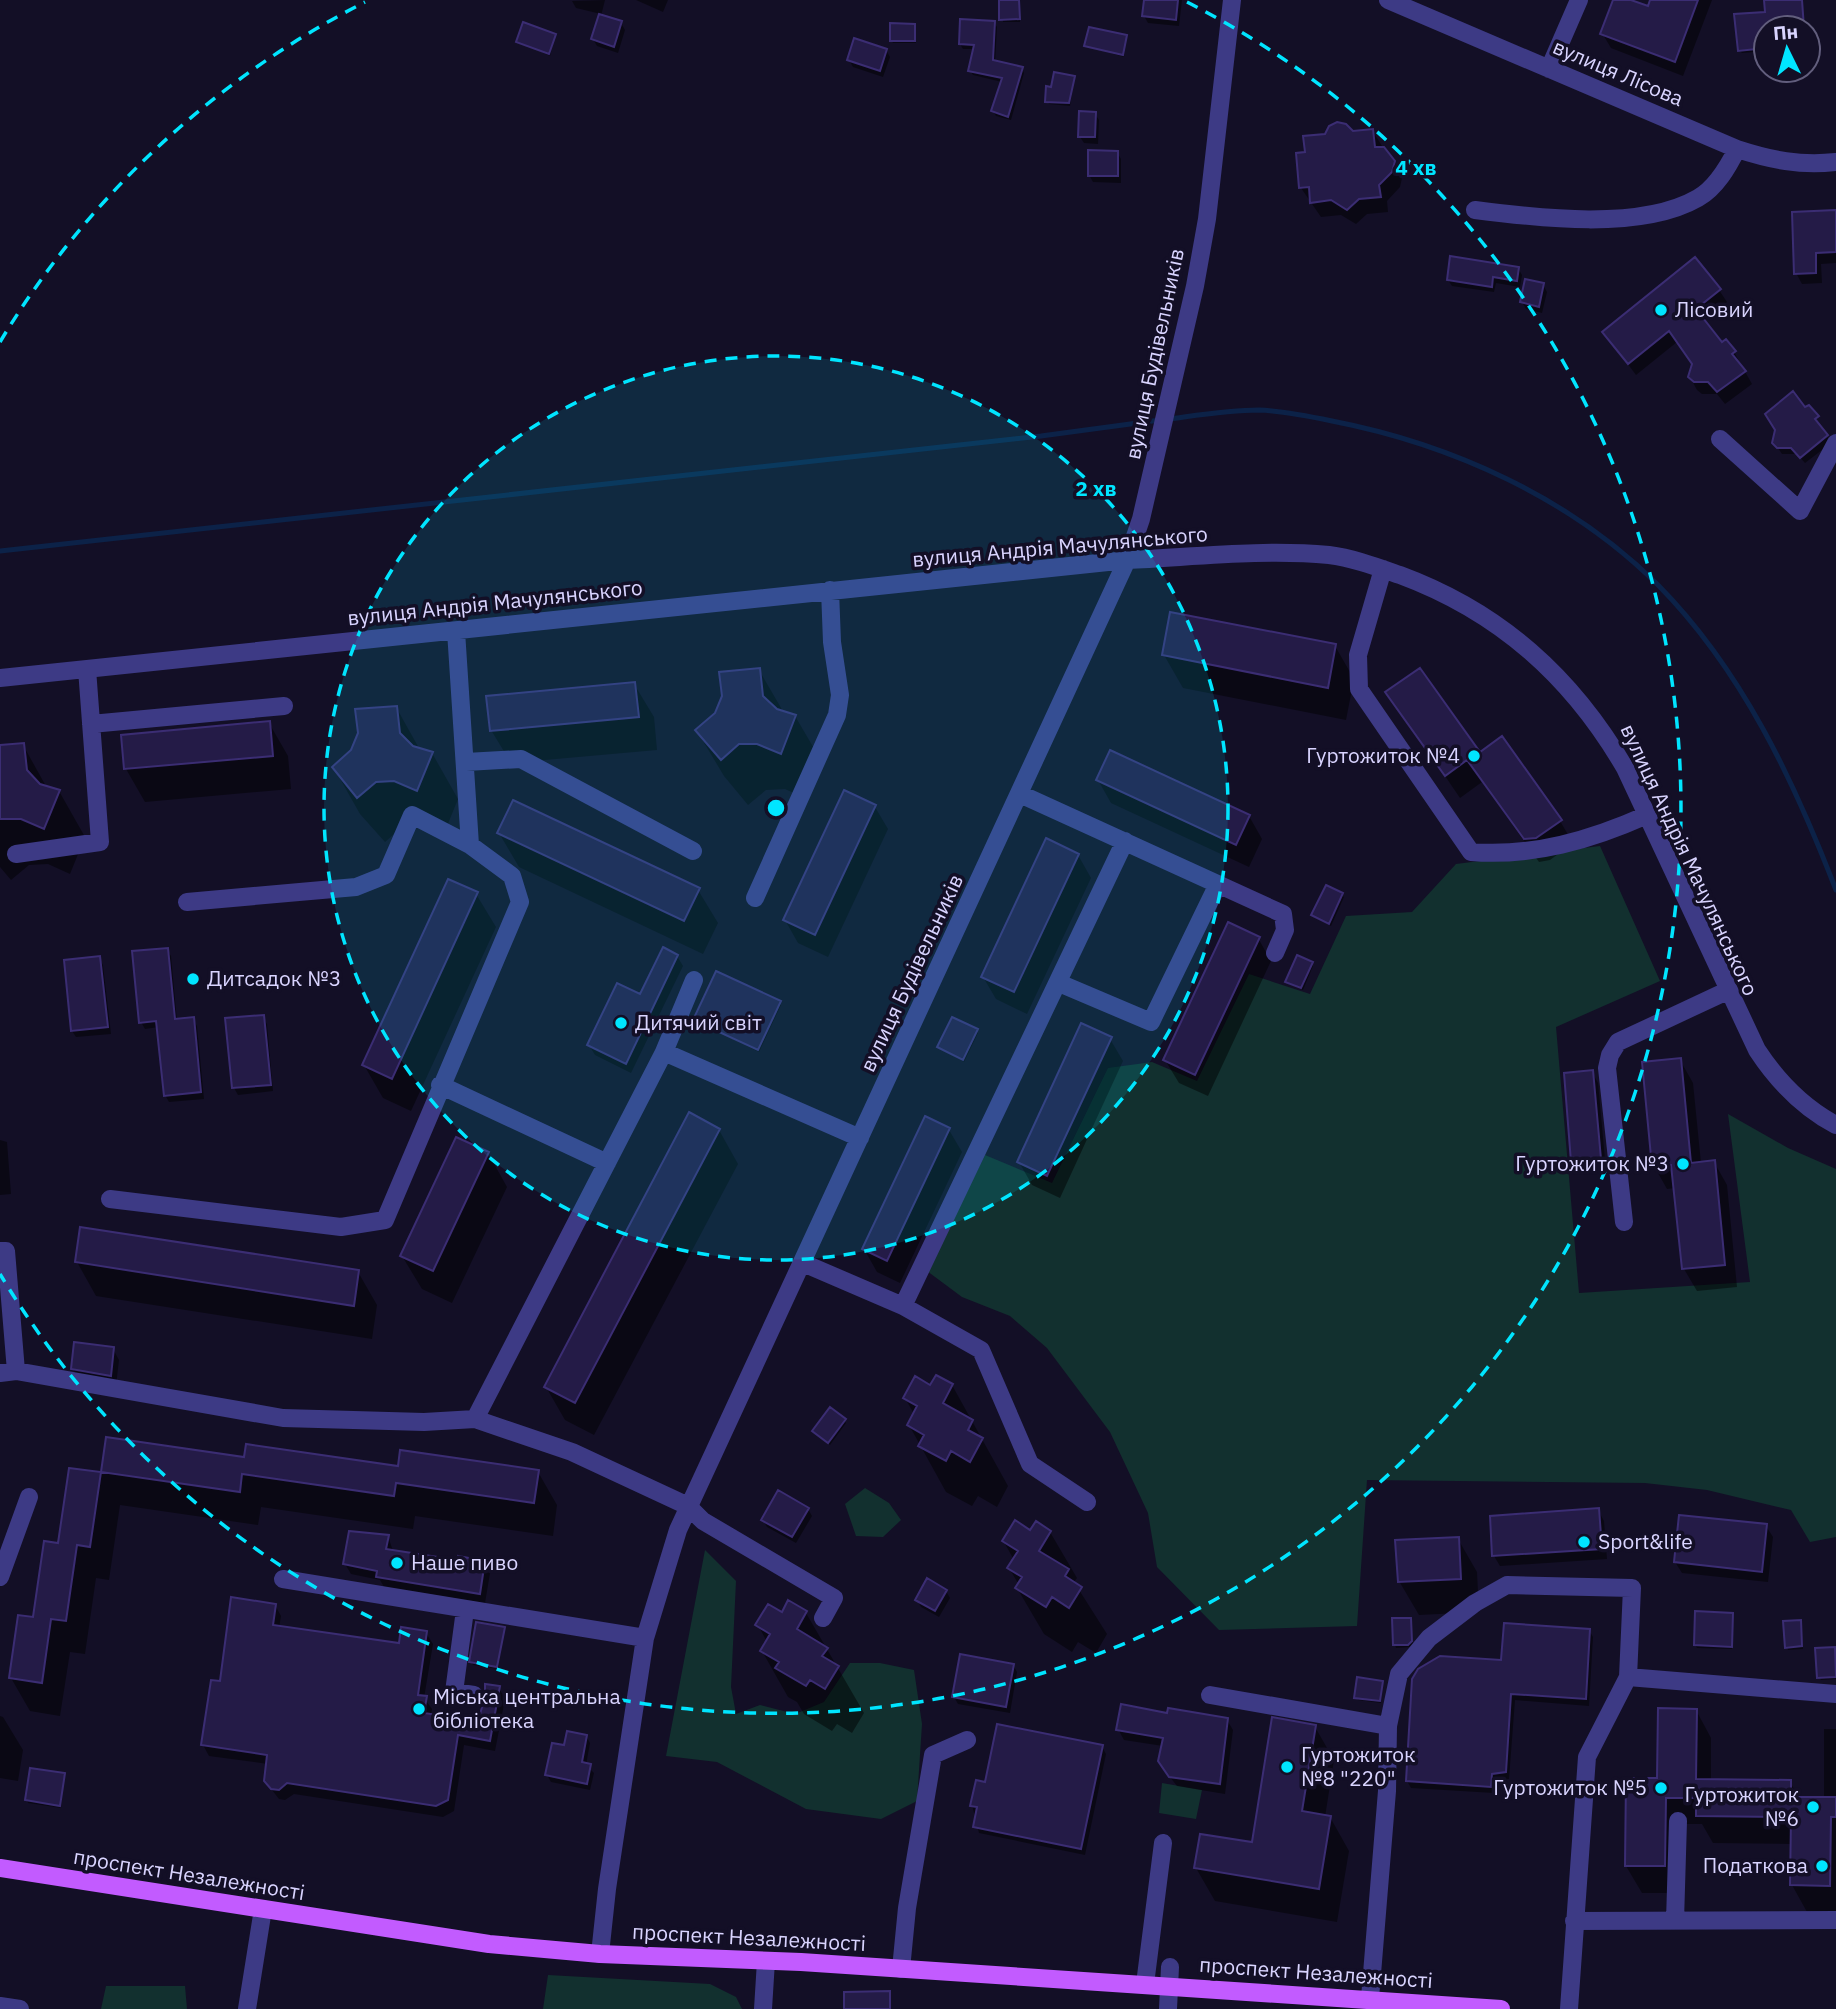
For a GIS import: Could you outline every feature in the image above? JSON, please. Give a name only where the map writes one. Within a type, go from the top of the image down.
[{"type":"main road","name":"проспект Незалежності","points":[[0,1868],[489,1944],[600,1954],[901,1969],[1370,1998],[1502,2009]]},
{"type":"street","name":"вулиця Будівельників","points":[[600,1954],[607,1889],[645,1638],[668,1556],[688,1506],[803,1263],[1127,559],[1144,505],[1189,315],[1207,219],[1232,0]]},
{"type":"street","name":"вулиця Лісова","points":[[1388,0],[1421,7],[1549,69],[1737,149],[1773,161],[1808,165],[1836,162]]},
{"type":"street","points":[[1549,69],[1579,0]]},
{"type":"street","points":[[1475,210],[1560,220],[1649,213],[1678,207],[1699,198],[1716,183],[1737,149]]},
{"type":"street","points":[[1720,439],[1800,511],[1836,443]]},
{"type":"street","name":"вулиця Андрія Мачулянського","points":[[0,678],[1127,559],[1288,553],[1332,555],[1383,569],[1462,603],[1500,627],[1558,677],[1599,724],[1647,815],[1752,1042],[1772,1073],[1804,1105],[1836,1125]]},
{"type":"street","points":[[1383,569],[1357,655],[1359,689],[1471,852],[1524,852],[1550,847],[1600,836],[1647,815]]},
{"type":"street","points":[[755,898],[837,715],[840,695],[832,642],[830,590]]},
{"type":"street","points":[[456,631],[470,845]]},
{"type":"street","points":[[16,854],[100,842],[87,669]]},
{"type":"street","points":[[91,724],[284,706]]},
{"type":"street","points":[[466,762],[521,759],[693,851]]},
{"type":"street","points":[[1020,794],[1283,914],[1285,930],[1275,953]]},
{"type":"street","points":[[110,1199],[341,1227],[385,1220],[440,1085],[520,902],[512,876],[470,845],[412,815],[386,875],[356,887],[187,902]]},
{"type":"street","points":[[903,1306],[1125,841]]},
{"type":"street","points":[[1059,983],[1151,1022],[1218,884]]},
{"type":"street","points":[[475,1419],[664,1052],[694,980]]},
{"type":"street","points":[[1624,1222],[1607,1068],[1610,1055],[1618,1042],[1727,991]]},
{"type":"street","points":[[664,1052],[860,1138]]},
{"type":"street","points":[[440,1085],[607,1163]]},
{"type":"street","points":[[0,1251],[6,1251],[10,1278],[8,1372],[283,1418],[424,1422],[475,1419],[572,1452],[688,1506],[703,1521],[834,1598],[822,1618]]},
{"type":"street","points":[[803,1263],[903,1306],[981,1350],[1030,1464],[1087,1502]]},
{"type":"street","points":[[0,1577],[29,1497]]},
{"type":"street","points":[[283,1578],[645,1638]]},
{"type":"street","points":[[1370,1998],[1387,1791],[1388,1726],[1399,1674],[1412,1654],[1444,1626],[1507,1585],[1632,1588],[1628,1677],[1587,1757],[1569,2009]]},
{"type":"street","points":[[465,1610],[454,1692],[474,1695]]},
{"type":"street","points":[[1628,1677],[1836,1693]]},
{"type":"street","points":[[1210,1695],[1388,1726]]},
{"type":"street","points":[[901,1969],[907,1908],[933,1755],[967,1740]]},
{"type":"street","points":[[1675,1921],[1678,1821]]},
{"type":"street","points":[[1144,1984],[1163,1843]]},
{"type":"street","points":[[247,2009],[263,1909]]},
{"type":"street","points":[[1574,1921],[1836,1920]]},
{"type":"street","points":[[763,2009],[766,1961]]},
{"type":"street","points":[[1168,2009],[1170,1967]]},
{"type":"street","points":[[0,2006],[20,2009]]},
{"type":"green space","points":[[1600,846],[1660,981],[1556,1027],[1579,1293],[1750,1282],[1728,1114],[1788,1148],[1836,1169],[1836,1537],[1810,1542],[1791,1510],[1707,1490],[1645,1483],[1367,1480],[1357,1626],[1219,1630],[1157,1567],[1148,1513],[1110,1432],[1047,1348],[1010,1316],[962,1297],[927,1271],[985,1155],[1052,1183],[1108,1068],[1152,1062],[1197,1081],[1249,974],[1310,994],[1346,916],[1412,912],[1456,864]]},
{"type":"green space","points":[[865,1488],[889,1503],[901,1520],[883,1537],[856,1536],[845,1504]]},
{"type":"green space","points":[[705,1550],[736,1581],[731,1687],[736,1714],[760,1705],[795,1714],[824,1702],[850,1663],[880,1663],[914,1670],[922,1724],[917,1801],[881,1819],[806,1809],[717,1762],[666,1756]]},
{"type":"green space","points":[[1162,1783],[1202,1790],[1196,1819],[1159,1813]]},
{"type":"green space","points":[[548,1975],[710,1984],[736,1997],[742,2009],[543,2009]]},
{"type":"green space","points":[[106,1986],[185,1986],[187,2009],[101,2009]]},
{"type":"building","points":[[999,0],[1019,0],[1020,19],[999,20]]},
{"type":"building","points":[[1144,0],[1178,0],[1176,20],[1142,16]]},
{"type":"building","points":[[1613,0],[1631,0],[1648,6],[1650,0],[1698,0],[1675,62],[1600,34]]},
{"type":"building","points":[[1764,0],[1802,0],[1803,14],[1752,14],[1752,50],[1738,51],[1734,14],[1765,12]]},
{"type":"building","points":[[599,14],[622,21],[614,47],[591,39]]},
{"type":"building","points":[[960,19],[995,21],[993,60],[1023,67],[1008,117],[991,111],[1002,78],[968,71],[974,45],[959,44]]},
{"type":"building","points":[[523,22],[556,34],[549,54],[516,42]]},
{"type":"building","points":[[890,23],[915,24],[915,41],[890,41]]},
{"type":"building","points":[[1089,27],[1127,35],[1123,55],[1084,46]]},
{"type":"building","points":[[854,38],[887,49],[880,71],[847,60]]},
{"type":"building","points":[[1054,72],[1075,76],[1069,103],[1045,102],[1046,86],[1051,87]]},
{"type":"building","points":[[1079,111],[1096,112],[1095,137],[1078,137]]},
{"type":"building","points":[[1337,122],[1346,124],[1353,131],[1373,129],[1375,147],[1384,147],[1395,161],[1392,172],[1379,185],[1381,197],[1359,199],[1347,210],[1331,200],[1310,203],[1309,187],[1299,188],[1296,153],[1305,152],[1303,136],[1325,134],[1329,126]]},
{"type":"building","points":[[1088,150],[1118,151],[1118,176],[1088,176]]},
{"type":"building","points":[[1836,210],[1836,252],[1816,253],[1816,273],[1794,274],[1792,212]]},
{"type":"building","points":[[1450,256],[1519,267],[1517,281],[1493,277],[1492,287],[1447,280]]},
{"type":"building","name":"Лісовий","points":[[1695,257],[1721,289],[1696,309],[1722,342],[1726,339],[1736,351],[1732,354],[1746,371],[1717,392],[1708,382],[1694,382],[1688,377],[1692,364],[1669,331],[1628,364],[1602,332]]},
{"type":"building","points":[[1525,279],[1544,283],[1539,307],[1520,302]]},
{"type":"building","points":[[1793,391],[1805,407],[1809,405],[1819,416],[1815,419],[1828,435],[1800,458],[1791,448],[1777,448],[1772,443],[1775,430],[1765,414]]},
{"type":"building","points":[[1170,612],[1336,644],[1328,688],[1162,655]]},
{"type":"building","points":[[760,668],[763,696],[777,709],[796,715],[781,754],[757,744],[739,744],[721,760],[695,730],[715,713],[722,696],[719,672]]},
{"type":"building","name":"Гуртожиток №4","points":[[1420,668],[1480,752],[1502,736],[1562,820],[1536,838],[1524,839],[1467,760],[1445,776],[1385,692]]},
{"type":"building","points":[[635,682],[639,717],[490,731],[486,696]]},
{"type":"building","points":[[397,706],[400,733],[413,746],[433,752],[417,791],[394,781],[376,782],[357,798],[332,767],[351,750],[358,733],[355,709]]},
{"type":"building","points":[[270,721],[273,756],[124,769],[121,735]]},
{"type":"building","points":[[24,743],[27,770],[40,784],[60,790],[44,829],[21,819],[0,819],[0,745]]},
{"type":"building","points":[[1110,750],[1250,815],[1236,845],[1096,780]]},
{"type":"building","points":[[844,790],[876,805],[815,935],[783,920]]},
{"type":"building","points":[[513,800],[700,888],[684,921],[497,833]]},
{"type":"building","points":[[1046,838],[1079,854],[1014,992],[981,977]]},
{"type":"building","points":[[448,879],[478,892],[392,1079],[362,1065]]},
{"type":"building","points":[[1326,885],[1343,893],[1329,924],[1311,915]]},
{"type":"building","points":[[1228,922],[1260,937],[1195,1075],[1163,1060]]},
{"type":"building","name":"Дитячий світ","points":[[663,947],[678,955],[626,1064],[587,1045],[617,983],[640,994]]},
{"type":"building","points":[[168,948],[175,1019],[194,1017],[201,1092],[164,1096],[156,1021],[139,1023],[132,951]]},
{"type":"building","points":[[1297,955],[1313,962],[1301,988],[1285,982]]},
{"type":"building","points":[[100,956],[108,1027],[71,1031],[64,960]]},
{"type":"building","points":[[716,971],[781,1001],[758,1050],[693,1020]]},
{"type":"building","points":[[264,1015],[271,1085],[232,1088],[225,1018]]},
{"type":"building","points":[[952,1017],[978,1029],[963,1060],[937,1047]]},
{"type":"building","points":[[1081,1023],[1112,1037],[1047,1176],[1017,1162]]},
{"type":"building","name":"Гуртожиток №3","points":[[1681,1058],[1691,1163],[1715,1160],[1725,1265],[1682,1269],[1671,1165],[1652,1167],[1642,1062]]},
{"type":"building","points":[[1593,1070],[1601,1159],[1571,1162],[1564,1073]]},
{"type":"building","points":[[689,1112],[720,1129],[575,1403],[544,1387]]},
{"type":"building","points":[[925,1116],[950,1128],[887,1261],[862,1249]]},
{"type":"building","points":[[456,1137],[489,1152],[433,1271],[400,1256]]},
{"type":"building","points":[[80,1227],[359,1270],[354,1306],[75,1262]]},
{"type":"building","points":[[74,1342],[114,1347],[111,1376],[71,1369]]},
{"type":"building","points":[[936,1375],[953,1384],[943,1403],[973,1420],[968,1430],[983,1438],[970,1462],[951,1451],[946,1461],[918,1446],[924,1435],[907,1425],[917,1406],[903,1398],[915,1376],[930,1385]]},
{"type":"building","points":[[830,1407],[846,1419],[828,1443],[812,1431]]},
{"type":"building","points":[[106,1437],[244,1457],[246,1444],[398,1466],[400,1450],[539,1470],[534,1503],[396,1483],[394,1496],[242,1474],[240,1492],[101,1472]]},
{"type":"building","points":[[69,1468],[101,1472],[90,1547],[77,1545],[66,1621],[51,1619],[42,1683],[9,1678],[18,1615],[33,1617],[44,1541],[58,1543]]},
{"type":"building","points":[[778,1490],[809,1508],[792,1537],[761,1520]]},
{"type":"building","points":[[1599,1508],[1602,1549],[1492,1556],[1490,1516]]},
{"type":"building","points":[[1679,1515],[1767,1524],[1762,1572],[1674,1562]]},
{"type":"building","points":[[1015,1520],[1030,1530],[1036,1521],[1051,1531],[1039,1551],[1069,1569],[1065,1576],[1082,1587],[1069,1608],[1052,1597],[1046,1607],[1015,1588],[1022,1577],[1007,1568],[1018,1551],[1002,1541]]},
{"type":"building","points":[[349,1531],[389,1535],[386,1549],[457,1560],[458,1556],[485,1561],[480,1594],[376,1577],[377,1571],[343,1564]]},
{"type":"building","points":[[1459,1537],[1461,1579],[1398,1582],[1395,1540]]},
{"type":"building","points":[[927,1578],[947,1590],[935,1611],[915,1600]]},
{"type":"building","points":[[231,1597],[276,1604],[273,1625],[399,1643],[401,1627],[427,1631],[418,1695],[427,1696],[424,1713],[478,1721],[485,1697],[485,1684],[500,1686],[490,1741],[458,1735],[448,1800],[436,1806],[287,1783],[279,1790],[271,1789],[264,1781],[267,1755],[201,1745],[211,1680],[220,1681]]},
{"type":"building","points":[[788,1600],[807,1611],[797,1629],[828,1648],[822,1656],[839,1666],[825,1689],[810,1680],[806,1686],[775,1668],[779,1662],[760,1651],[770,1634],[755,1625],[768,1604],[782,1612]]},
{"type":"building","points":[[1695,1611],[1733,1613],[1732,1647],[1694,1645]]},
{"type":"building","points":[[1392,1618],[1411,1618],[1412,1641],[1408,1645],[1393,1645]]},
{"type":"building","points":[[1801,1620],[1802,1646],[1785,1648],[1783,1621]]},
{"type":"building","points":[[476,1622],[505,1627],[497,1667],[469,1662]]},
{"type":"building","points":[[1504,1623],[1590,1629],[1586,1699],[1511,1694],[1506,1772],[1492,1774],[1491,1787],[1406,1781],[1412,1679],[1418,1669],[1440,1656],[1501,1660]]},
{"type":"building","points":[[1835,1647],[1836,1677],[1817,1678],[1815,1648]]},
{"type":"building","points":[[960,1654],[1014,1664],[1006,1707],[952,1697]]},
{"type":"building","points":[[1357,1677],[1383,1681],[1380,1701],[1354,1698]]},
{"type":"building","points":[[1121,1704],[1167,1713],[1168,1708],[1228,1718],[1220,1784],[1169,1777],[1158,1761],[1163,1738],[1116,1730]]},
{"type":"building","points":[[1658,1708],[1697,1709],[1696,1779],[1791,1780],[1791,1797],[1836,1797],[1836,1817],[1831,1817],[1830,1886],[1790,1885],[1791,1817],[1696,1816],[1696,1798],[1666,1798],[1665,1866],[1625,1866],[1626,1778],[1657,1778]]},
{"type":"building","name":"Гуртожиток №8 \"220\"","points":[[1272,1717],[1316,1725],[1302,1811],[1331,1816],[1319,1889],[1194,1868],[1200,1834],[1252,1842]]},
{"type":"building","points":[[997,1724],[1103,1745],[1081,1849],[973,1827],[977,1807],[970,1806],[976,1780],[985,1782]]},
{"type":"building","points":[[567,1731],[587,1735],[582,1762],[591,1764],[587,1784],[545,1775],[552,1743],[564,1745]]},
{"type":"building","points":[[30,1768],[65,1773],[60,1806],[25,1800]]},
{"type":"building","points":[[890,1991],[890,2009],[844,2009],[844,1992]]},
{"type":"waterway","points":[[1169,419],[1225,412],[1277,411],[1377,431],[1465,460],[1548,501],[1587,526],[1624,554],[1658,585],[1715,653],[1763,728],[1802,808],[1836,890]]},
{"type":"waterway","points":[[0,551],[1041,436],[1160,420]]},
{"type":"place","name":"Лісовий","points":[[1661,310]]},
{"type":"place","name":"Гуртожиток №4","points":[[1474,756]]},
{"type":"place","name":"Дитсадок №3","points":[[193,979]]},
{"type":"place","name":"Дитячий світ","points":[[621,1023]]},
{"type":"place","name":"Гуртожиток №3","points":[[1683,1164]]},
{"type":"place","name":"Sport&life","points":[[1584,1542]]},
{"type":"place","name":"Наше пиво","points":[[397,1563]]},
{"type":"place","name":"Міська центральна бібліотека","points":[[419,1709]]},
{"type":"place","name":"Гуртожиток №8 \"220\"","points":[[1287,1767]]},
{"type":"place","name":"Гуртожиток №5","points":[[1661,1788]]},
{"type":"place","name":"Гуртожиток №6","points":[[1813,1807]]},
{"type":"place","name":"Податкова","points":[[1822,1866]]}]
